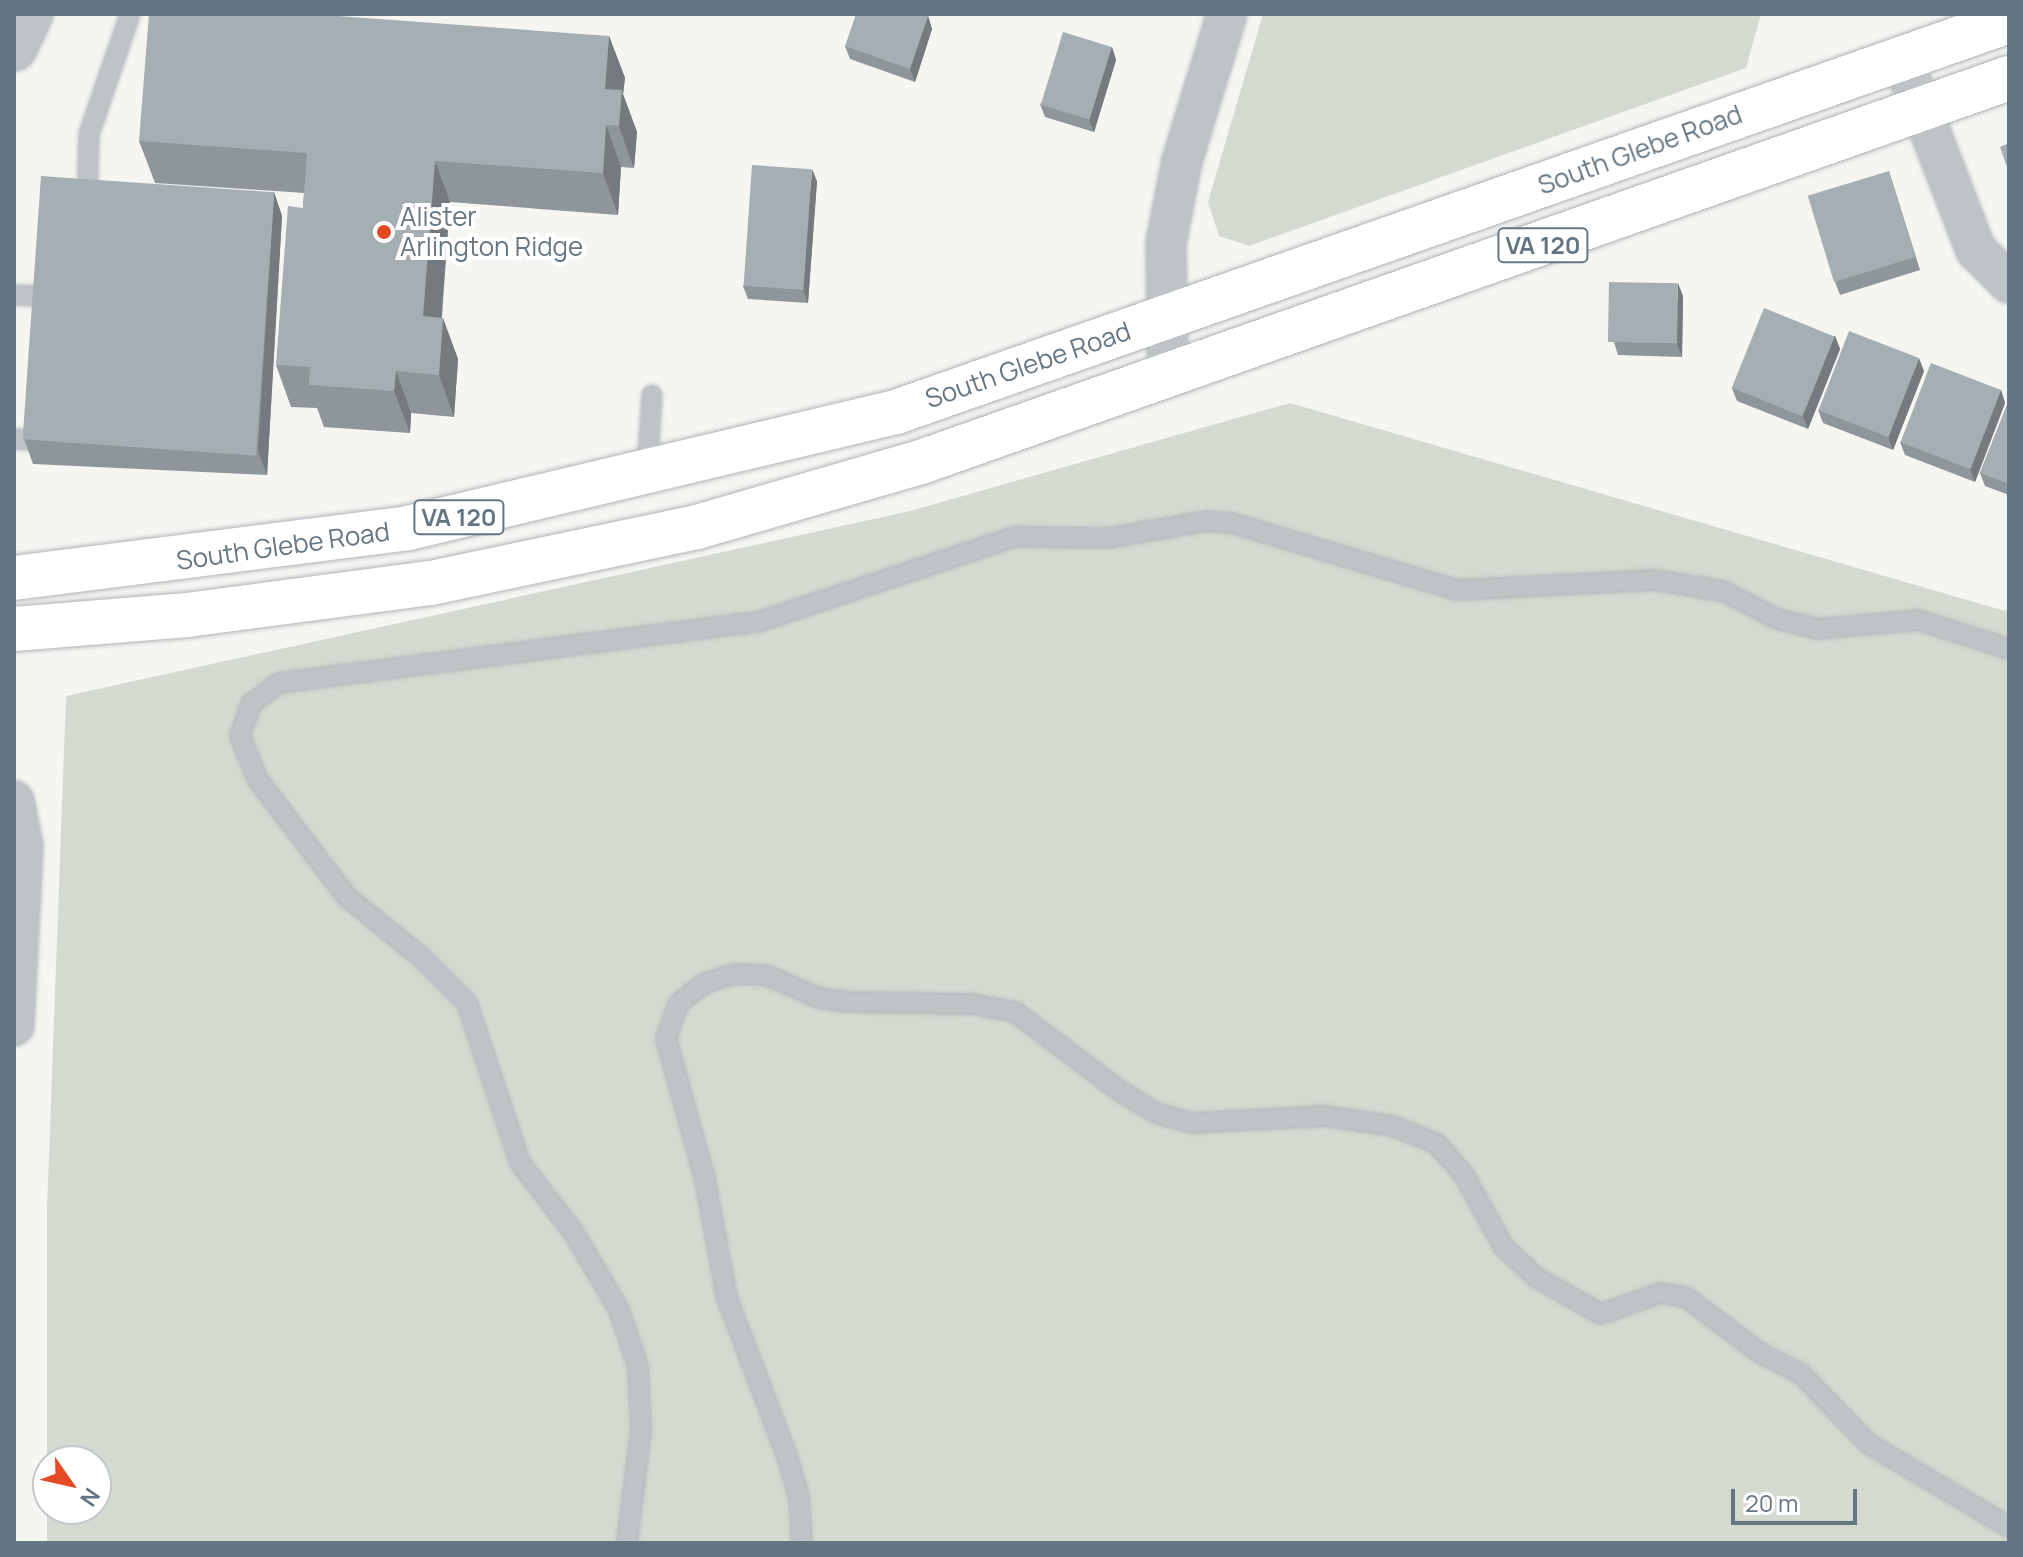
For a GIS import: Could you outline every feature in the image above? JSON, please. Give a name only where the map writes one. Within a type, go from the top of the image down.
[{"type":"main road","name":"South Glebe Road","points":[[14,578],[408,528],[647,475],[896,412],[1901,56],[2009,21]]},
{"type":"main road","name":"VA 120","points":[[14,629],[187,615],[431,583],[697,527],[921,462],[2009,78]]},
{"type":"street","points":[[14,48],[30,14]]},
{"type":"street","points":[[1168,377],[1166,243],[1182,161],[1227,14]]},
{"type":"street","points":[[1901,56],[1917,108],[1976,250],[2009,283]]},
{"type":"street","points":[[14,801],[23,846],[14,1026]]},
{"type":"lane","points":[[86,219],[89,134],[130,14]]},
{"type":"lane","points":[[14,295],[43,296]]},
{"type":"lane","points":[[647,475],[652,395]]},
{"type":"lane","points":[[14,439],[34,440]]},
{"type":"lane","points":[[627,1543],[641,1430],[638,1366],[619,1310],[574,1233],[520,1163],[467,1003],[421,957],[347,897],[258,780],[240,736],[251,704],[279,683],[761,621],[1014,537],[1109,538],[1207,521],[1232,523],[1457,590],[1655,580],[1723,591],[1777,619],[1818,629],[1918,620],[2009,649]]},
{"type":"lane","points":[[802,1543],[799,1497],[787,1456],[727,1298],[705,1179],[666,1038],[679,1003],[703,984],[734,974],[766,975],[819,998],[848,1002],[972,1004],[1015,1012],[1117,1089],[1156,1113],[1192,1123],[1326,1116],[1393,1126],[1437,1144],[1464,1175],[1503,1246],[1537,1278],[1601,1314],[1660,1293],[1686,1297],[1760,1353],[1800,1373],[1869,1444],[2009,1527]]},
{"type":"shaded area","points":[[1263,14],[1761,14],[1746,68],[1249,246],[1219,236],[1208,202]]},
{"type":"shaded area","points":[[1290,403],[2005,611],[2009,606],[2009,1543],[47,1543],[47,1525],[112,1525],[112,1445],[47,1445],[47,1209],[66,696],[910,511]]},
{"type":"building","name":"Alister Arlington Ridge","points":[[149,14],[311,14],[609,36],[605,89],[622,90],[619,126],[606,125],[603,173],[435,161],[423,316],[443,318],[439,375],[396,371],[394,391],[309,385],[310,367],[276,365],[288,206],[303,208],[307,153],[139,141]]},
{"type":"building","points":[[856,14],[928,16],[910,69],[845,46]]},
{"type":"building","points":[[1063,32],[1112,47],[1090,120],[1041,105]]},
{"type":"building","points":[[2009,143],[2009,173],[2000,147]]},
{"type":"building","points":[[752,165],[812,169],[803,290],[744,286]]},
{"type":"building","points":[[1889,171],[1915,257],[1834,282],[1808,196]]},
{"type":"building","points":[[41,176],[274,192],[256,456],[23,439]]},
{"type":"building","points":[[1609,282],[1678,283],[1677,343],[1608,342]]},
{"type":"building","points":[[1764,308],[1834,336],[1802,416],[1732,388]]},
{"type":"building","points":[[1849,331],[1919,358],[1889,437],[1819,410]]},
{"type":"building","points":[[1931,363],[2001,390],[1971,469],[1901,442]]},
{"type":"building","points":[[2009,400],[2009,484],[1980,473]]},
{"type":"place","name":"Alister Arlington Ridge","points":[[384,232]]}]
